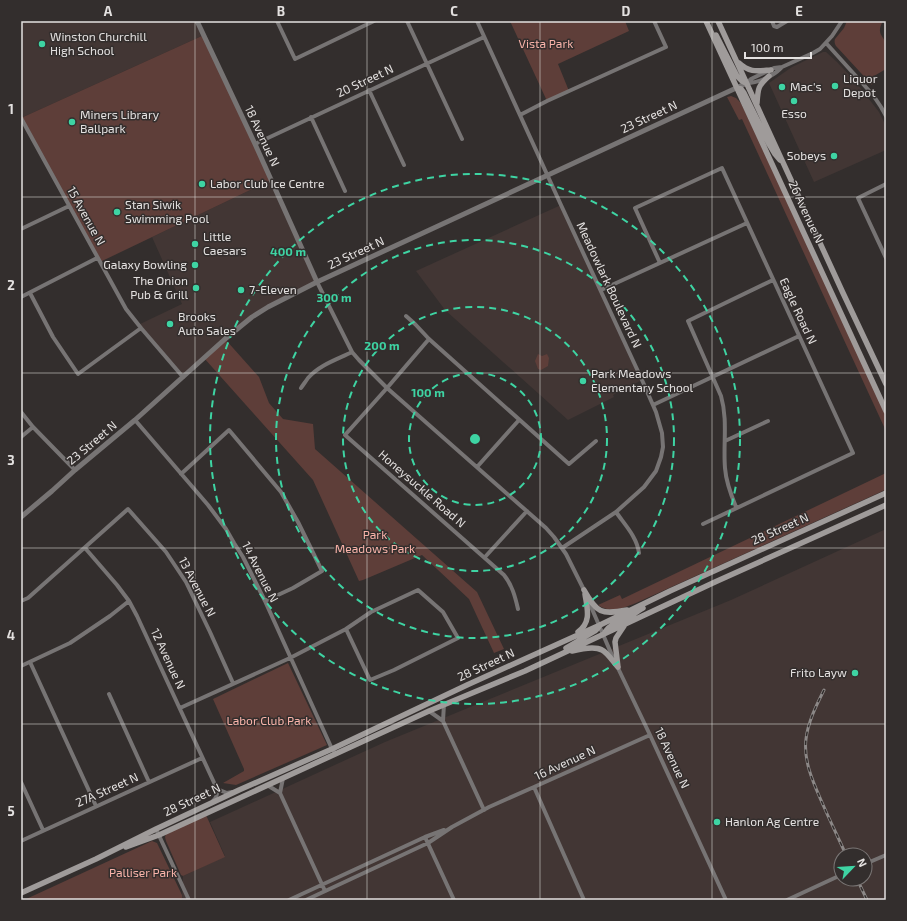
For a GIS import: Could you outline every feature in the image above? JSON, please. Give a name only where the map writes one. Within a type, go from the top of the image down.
[{"type":"main road","points":[[706,21],[714,31],[737,76],[742,81],[747,83]]},
{"type":"main road","name":"26 Avenue N","points":[[706,21],[886,412]]},
{"type":"main road","name":"26 Avenue N","points":[[718,21],[886,384]]},
{"type":"main road","points":[[737,62],[749,70],[771,70]]},
{"type":"main road","points":[[757,105],[758,89],[762,82],[769,76]]},
{"type":"main road","points":[[737,88],[741,89],[744,93],[769,144],[785,166]]},
{"type":"main road","points":[[874,385],[886,407]]},
{"type":"main road","name":"28 Street N","points":[[96,859],[159,835],[283,778],[566,640],[886,493]]},
{"type":"main road","points":[[859,517],[886,501]]},
{"type":"main road","name":"28 Street N","points":[[21,893],[96,859],[239,790],[334,752],[444,704],[525,671],[886,505]]},
{"type":"main road","points":[[584,590],[596,608],[605,612],[617,612],[635,608]]},
{"type":"main road","points":[[566,640],[583,628],[587,622],[588,614],[584,590]]},
{"type":"main road","points":[[603,634],[607,628],[613,624],[631,615],[670,591]]},
{"type":"main road","points":[[618,667],[615,642],[620,630],[625,624]]},
{"type":"main road","points":[[525,671],[538,662],[595,631],[600,625]]},
{"type":"main road","points":[[562,653],[597,648],[603,650],[618,667]]},
{"type":"street","name":"18 Avenue N","points":[[197,21],[352,352],[358,360],[387,388],[546,528],[562,548],[584,590],[726,900]]},
{"type":"street","points":[[277,21],[295,59],[374,21]]},
{"type":"street","points":[[407,21],[462,138]]},
{"type":"street","name":"Meadowlark Boulevard N","points":[[477,21],[653,405],[659,420],[663,438],[659,464],[652,477],[644,487],[616,512],[562,548]]},
{"type":"street","points":[[520,115],[547,101],[666,47],[654,21]]},
{"type":"street","points":[[772,21],[774,26],[777,27],[787,21]]},
{"type":"street","name":"23 Street N","points":[[21,517],[135,420],[225,339],[252,317],[268,307],[318,282],[737,88],[747,83],[751,79],[774,68],[782,67],[813,53],[826,43],[835,33],[842,21]]},
{"type":"street","name":"20 Street N","points":[[255,144],[484,37]]},
{"type":"street","points":[[826,43],[873,95],[886,116]]},
{"type":"street","name":"23 Street N","points":[[747,83],[753,83],[776,73],[782,67]]},
{"type":"street","points":[[369,90],[404,165]]},
{"type":"street","points":[[881,107],[886,104]]},
{"type":"street","name":"15 Avenue N","points":[[21,118],[126,309],[140,328],[183,377]]},
{"type":"street","points":[[311,118],[345,192]]},
{"type":"street","name":"Eagle Road N","points":[[660,263],[635,208],[722,168],[853,453],[703,524]]},
{"type":"street","points":[[886,184],[858,198],[886,258]]},
{"type":"street","points":[[21,229],[69,206]]},
{"type":"street","points":[[601,290],[747,222]]},
{"type":"street","points":[[21,297],[98,258]]},
{"type":"street","points":[[736,508],[726,478],[725,423],[721,396],[688,321],[773,280]]},
{"type":"street","points":[[30,293],[53,337],[78,374],[140,328]]},
{"type":"street","points":[[406,316],[416,324],[429,339],[570,464],[596,441]]},
{"type":"street","points":[[653,405],[799,336]]},
{"type":"street","points":[[387,388],[429,339]]},
{"type":"street","points":[[301,388],[316,370],[352,352]]},
{"type":"street","name":"Honeysuckle Road N","points":[[387,388],[346,435],[485,557],[508,580],[514,592],[518,609]]},
{"type":"street","points":[[21,412],[33,427],[75,470]]},
{"type":"street","name":"14 Avenue N","points":[[135,420],[208,505],[226,529],[243,557],[334,752]]},
{"type":"street","points":[[477,467],[519,420]]},
{"type":"street","points":[[726,441],[768,421]]},
{"type":"street","points":[[21,437],[33,427]]},
{"type":"street","points":[[181,474],[229,430],[281,492],[298,522],[322,571],[293,588],[264,601]]},
{"type":"street","name":"13 Avenue N","points":[[85,548],[128,510],[166,552],[186,582],[233,683]]},
{"type":"street","points":[[485,557],[527,511]]},
{"type":"street","points":[[616,512],[635,539],[639,553]]},
{"type":"street","points":[[21,601],[28,598],[85,548]]},
{"type":"street","name":"12 Avenue N","points":[[85,548],[129,601],[217,789]]},
{"type":"street","points":[[180,708],[290,658],[346,629],[371,612],[418,590],[443,612],[458,638],[370,680],[346,629]]},
{"type":"street","points":[[21,666],[70,643],[110,616],[129,601]]},
{"type":"street","points":[[30,662],[96,806]]},
{"type":"street","points":[[109,694],[149,782]]},
{"type":"street","points":[[444,704],[443,721],[484,810]]},
{"type":"street","points":[[429,711],[443,721]]},
{"type":"street","name":"16 Avenue N","points":[[584,900],[534,787],[650,735]]},
{"type":"street","name":"27A Street N","points":[[21,841],[202,758]]},
{"type":"street","points":[[280,793],[283,778]]},
{"type":"street","points":[[21,782],[43,830]]},
{"type":"street","points":[[267,785],[280,793],[325,891]]},
{"type":"street","points":[[306,900],[428,843],[452,827],[484,810],[534,787]]},
{"type":"street","points":[[208,806],[216,798],[218,791],[217,789],[227,793],[239,790]]},
{"type":"street","points":[[289,900],[425,837],[452,827]]},
{"type":"street","points":[[156,829],[189,900]]},
{"type":"street","points":[[425,837],[454,900]]},
{"type":"street","points":[[873,861],[886,855]]},
{"type":"street","points":[[787,900],[833,879]]},
{"type":"shaded area","points":[[21,21],[196,21],[204,35],[21,118]]},
{"type":"shaded area","points":[[823,52],[826,52],[855,81],[879,112],[886,126],[886,150],[814,182],[769,83],[792,67]]},
{"type":"shaded area","points":[[271,180],[317,282],[259,312],[183,377],[138,325],[182,304],[152,237]]},
{"type":"shaded area","points":[[561,205],[642,380],[613,395],[614,397],[568,420],[445,310],[416,271]]},
{"type":"shaded area","points":[[886,529],[886,900],[178,900],[182,898],[183,876],[225,856],[210,822],[385,742],[731,600]]},
{"type":"green space","name":"Vista Park","points":[[510,21],[625,21],[629,31],[558,64],[569,91],[547,101]]},
{"type":"green space","points":[[847,21],[883,21],[880,32],[886,45],[886,69],[874,76],[872,85],[835,44],[835,39],[844,28]]},
{"type":"green space","points":[[204,35],[271,180],[100,262],[21,118]]},
{"type":"green space","points":[[731,96],[736,98],[741,103],[874,385],[886,415],[886,431],[742,119],[739,120],[727,97]]},
{"type":"green space","name":"Park Meadows Park","points":[[225,339],[259,377],[269,403],[283,419],[313,424],[315,449],[477,592],[504,649],[494,653],[469,599],[422,555],[359,581],[313,480],[204,358]]},
{"type":"green space","points":[[538,354],[542,356],[547,354],[549,358],[548,366],[541,370],[538,369],[535,361]]},
{"type":"green space","points":[[886,473],[885,490],[636,603],[612,610],[598,605],[620,595],[622,599]]},
{"type":"green space","name":"Labor Club Park","points":[[288,663],[327,745],[236,785],[223,783],[244,771],[244,769],[213,699]]},
{"type":"green space","name":"Palliser Park","points":[[206,815],[225,857],[183,876],[181,875],[166,841],[166,834]]},
{"type":"green space","name":"Palliser Park","points":[[152,841],[157,843],[182,895],[182,898],[178,900],[24,900]]},
{"type":"railway","points":[[824,690],[810,720],[806,739],[806,757],[814,783],[842,847]]},
{"type":"railway","points":[[861,887],[867,900]]},
{"type":"place","name":"Winston Churchill High School","points":[[42,44]]},
{"type":"place","name":"Liquor Depot","points":[[835,86]]},
{"type":"place","name":"Mac's","points":[[782,87]]},
{"type":"place","name":"Esso","points":[[794,101]]},
{"type":"place","name":"Miners Library Ballpark","points":[[72,122]]},
{"type":"place","name":"Sobeys","points":[[834,156]]},
{"type":"place","name":"Labor Club Ice Centre","points":[[202,184]]},
{"type":"place","name":"Stan Siwik Swimming Pool","points":[[117,212]]},
{"type":"place","name":"Little Caesars","points":[[195,244]]},
{"type":"place","name":"Galaxy Bowling","points":[[195,265]]},
{"type":"place","name":"The Onion Pub & Grill","points":[[196,288]]},
{"type":"place","name":"7-Eleven","points":[[241,290]]},
{"type":"place","name":"Brooks Auto Sales","points":[[170,324]]},
{"type":"place","name":"Park Meadows Elementary School","points":[[583,381]]},
{"type":"place","name":"Frito Layw","points":[[855,673]]},
{"type":"place","name":"Hanlon Ag Centre","points":[[717,822]]}]
